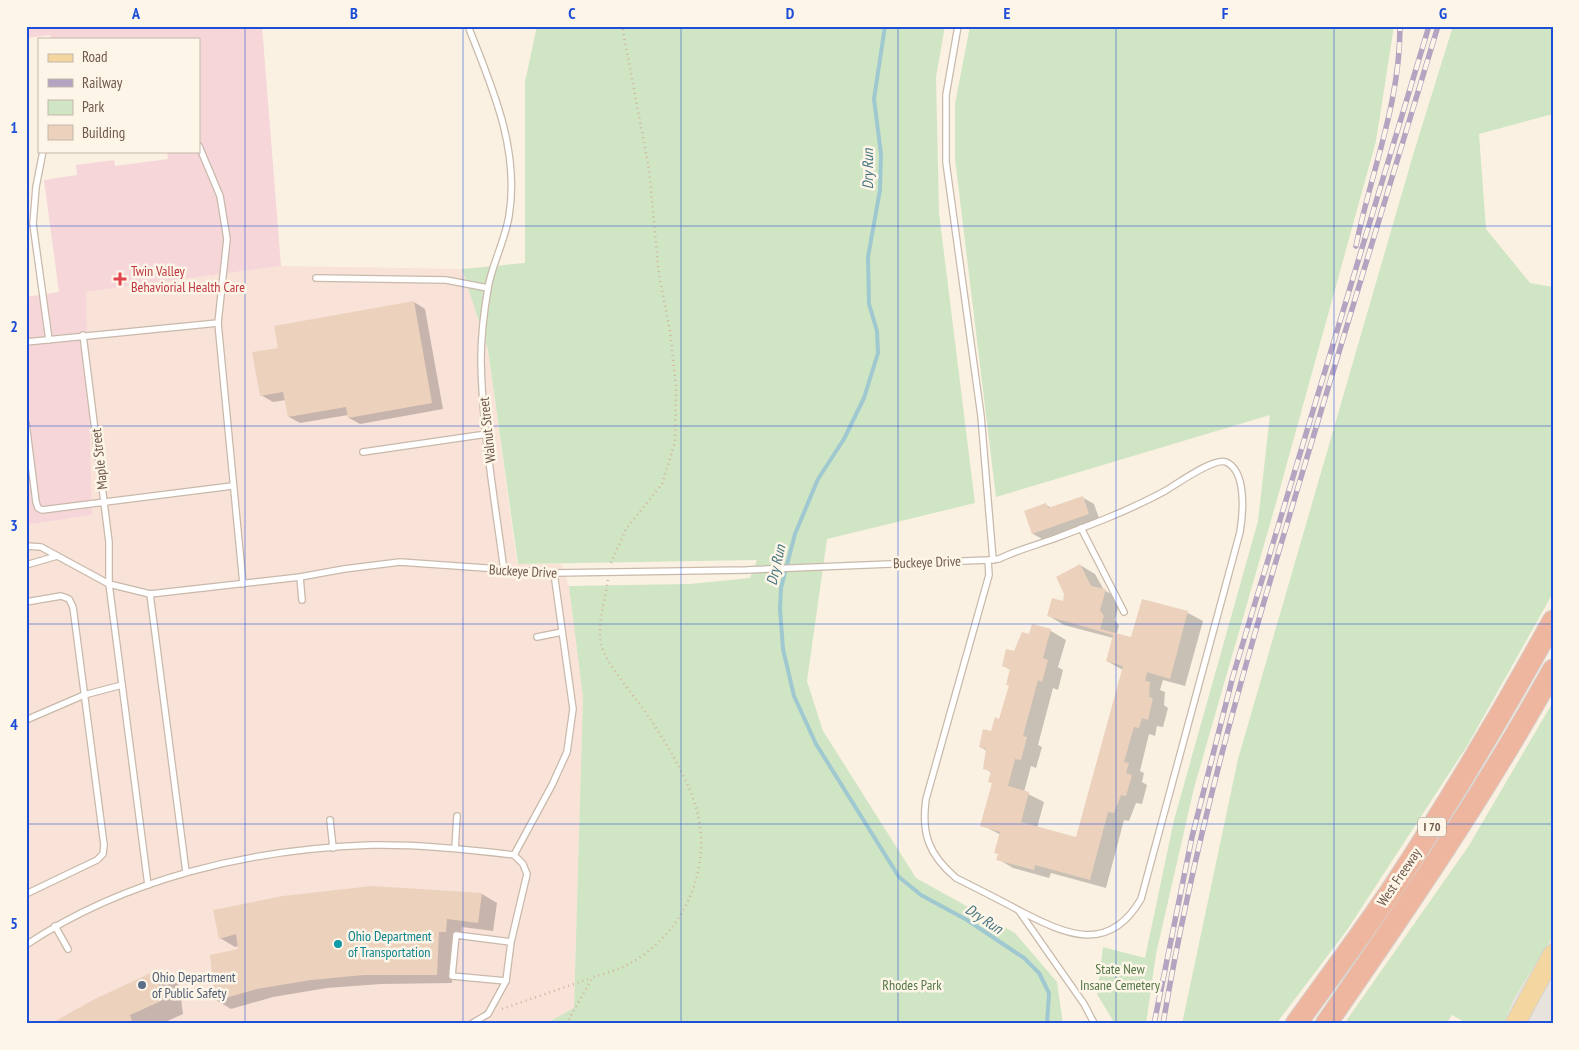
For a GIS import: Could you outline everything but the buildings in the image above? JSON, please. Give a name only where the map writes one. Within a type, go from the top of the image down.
[{"type":"highway","name":"West Freeway","points":[[1296,1024],[1392,889],[1443,811],[1492,731],[1553,621]]},
{"type":"highway","name":"West Freeway","points":[[1326,1024],[1423,883],[1553,670]]},
{"type":"main road","points":[[1514,1024],[1552,955]]},
{"type":"lane","name":"Walnut Street","points":[[468,26],[510,146],[512,172],[509,218],[488,288],[481,359],[487,434],[504,571]]},
{"type":"lane","name":"Buckeye Drive","points":[[26,546],[41,547],[109,584],[150,594],[300,577],[400,562],[504,571],[554,573],[746,570],[993,559],[1081,528],[1143,503],[1216,461],[1224,461],[1232,465],[1237,473],[1243,513],[1240,532],[1140,899],[1133,912],[1122,924],[1108,932],[1091,936],[1073,935],[1054,929],[956,878],[943,866],[933,852],[926,835],[923,819],[926,799],[993,559],[980,416],[946,162],[946,95],[958,26]]},
{"type":"lane","points":[[200,148],[220,196],[227,239],[218,323],[232,486],[243,584]]},
{"type":"lane","points":[[43,152],[36,187],[33,224],[49,340]]},
{"type":"lane","points":[[316,278],[446,280],[488,288]]},
{"type":"lane","points":[[26,342],[218,323]]},
{"type":"lane","name":"Maple Street","points":[[84,335],[109,542],[109,584],[148,885]]},
{"type":"lane","points":[[26,424],[38,508],[47,510],[232,486]]},
{"type":"lane","points":[[363,452],[487,434]]},
{"type":"lane","points":[[1081,528],[1124,612]]},
{"type":"lane","points":[[26,565],[57,556]]},
{"type":"lane","points":[[514,855],[567,752],[573,709],[554,573]]},
{"type":"lane","points":[[300,577],[302,600]]},
{"type":"lane","points":[[150,594],[186,872]]},
{"type":"lane","points":[[26,602],[62,596],[69,599],[73,607],[104,845],[103,854],[97,860],[26,894]]},
{"type":"lane","points":[[537,637],[562,632]]},
{"type":"lane","points":[[26,720],[84,695],[122,685]]},
{"type":"lane","points":[[455,848],[456,816]]},
{"type":"lane","points":[[330,820],[333,848]]},
{"type":"lane","points":[[27,943],[55,926],[148,885],[186,872],[280,854],[371,845],[455,848],[514,855],[523,864],[527,874],[511,942],[506,981],[488,1014],[471,1024]]},
{"type":"lane","points":[[1018,910],[1084,1004],[1094,1023]]},
{"type":"lane","points":[[55,926],[68,949]]},
{"type":"lane","points":[[506,981],[452,976],[456,935],[511,942]]},
{"type":"path","points":[[488,1014],[625,966],[665,937],[680,918],[690,900],[697,880],[702,849],[696,808],[688,787],[648,715],[622,680],[601,645],[601,624],[609,571],[614,554],[626,529],[662,484],[675,442],[676,432],[676,386],[670,331],[659,274],[650,169],[622,26]]},
{"type":"path","points":[[566,1024],[593,977]]},
{"type":"shaded area","name":"Twin Valley Behaviorial Health Care","points":[[26,26],[262,26],[281,266],[86,292],[92,515],[26,525],[26,297],[59,292],[44,180],[77,175],[76,165],[114,160],[115,166],[168,159],[167,152],[200,152],[200,38],[51,38],[50,35],[26,38]]},
{"type":"shaded area","points":[[281,266],[462,269],[488,350],[517,564],[561,564],[569,586],[583,697],[574,1008],[545,1024],[26,1024],[26,525],[92,515],[86,292]]},
{"type":"shaded area","points":[[1553,936],[1553,1024],[1504,1024],[1514,999]]},
{"type":"green space","name":"Rhodes Park","points":[[537,26],[945,26],[936,77],[939,213],[975,503],[827,539],[807,681],[823,731],[916,878],[1015,933],[1057,982],[1063,1024],[545,1024],[574,1008],[583,697],[569,586],[690,584],[750,578],[757,560],[518,564],[488,350],[462,269],[525,263],[525,82]]},
{"type":"green space","name":"State New Insane Cemetery","points":[[970,26],[1394,26],[1376,141],[1276,503],[1194,788],[1156,954],[1146,1024],[1115,1024],[1097,994],[1103,947],[1145,958],[1174,820],[1258,521],[1270,415],[996,497],[955,159],[955,104]]},
{"type":"green space","points":[[1453,26],[1553,26],[1553,114],[1479,134],[1486,229],[1530,283],[1553,287],[1553,593],[1467,746],[1347,930],[1276,1024],[1182,1024],[1238,759],[1413,155]]},
{"type":"green space","points":[[1553,702],[1553,936],[1514,999],[1504,1024],[1468,1024],[1452,1015],[1446,1024],[1344,1024],[1468,847]]},
{"type":"waterway","name":"Dry Run","points":[[885,26],[874,99],[881,154],[880,190],[868,257],[869,304],[877,331],[878,353],[864,398],[844,439],[818,479],[795,534],[781,588],[780,609],[783,649],[794,696],[816,744],[899,877],[921,895],[967,920],[1024,958],[1039,973],[1049,993],[1047,1024]]},
{"type":"railway","points":[[1356,246],[1390,111],[1399,55],[1400,26]]},
{"type":"railway","points":[[1154,1024],[1192,837],[1233,676],[1429,26]]},
{"type":"railway","points":[[1163,1024],[1176,953],[1207,812],[1244,672],[1284,533],[1438,26]]},
{"type":"place","name":"Twin Valley Behaviorial Health Care","points":[[120,279]]},
{"type":"place","name":"Ohio Department of Transportation","points":[[338,944]]},
{"type":"place","name":"Ohio Department of Public Safety","points":[[142,985]]}]
